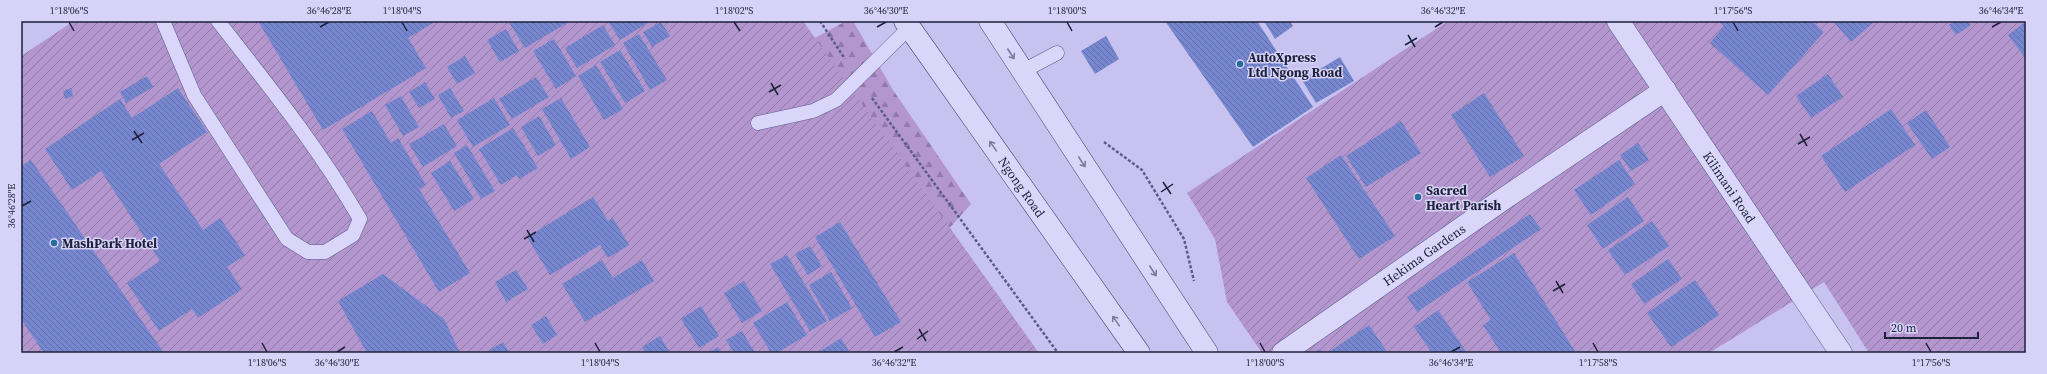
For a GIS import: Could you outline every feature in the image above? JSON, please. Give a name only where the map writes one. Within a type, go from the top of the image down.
[{"type":"street","points":[[990,21],[1207,353]]},
{"type":"street","name":"Kilimani Road","points":[[1618,21],[1841,353]]},
{"type":"street","name":"Ngong Road","points":[[908,24],[1139,353]]},
{"type":"street","name":"Hekima Gardens","points":[[1283,353],[1499,202],[1665,90]]},
{"type":"lane","points":[[163,21],[194,95],[288,239],[308,252],[325,252],[353,235],[360,219],[347,197],[295,121],[218,21]]},
{"type":"lane","points":[[758,123],[813,111],[836,100],[858,79],[908,24]]},
{"type":"lane","points":[[1023,72],[1057,53]]},
{"type":"path","points":[[820,21],[858,79],[1058,353]]},
{"type":"green space","points":[[74,21],[803,21],[1039,353],[21,353],[21,56]]},
{"type":"green space","points":[[846,21],[853,21],[893,90],[971,204],[938,241],[802,45]]},
{"type":"green space","points":[[1448,21],[2026,21],[2026,353],[1869,353],[1824,282],[1709,353],[1262,353],[1227,302],[1215,239],[1187,193]]},
{"type":"building","points":[[258,21],[432,21],[433,23],[408,38],[426,68],[323,130]]},
{"type":"building","points":[[508,21],[566,21],[567,23],[525,48]]},
{"type":"building","points":[[608,21],[651,21],[620,40]]},
{"type":"building","name":"AutoXpress Ltd Ngong Road","points":[[1165,21],[1257,21],[1313,107],[1253,147]]},
{"type":"building","points":[[1264,21],[1290,21],[1293,26],[1275,39]]},
{"type":"building","points":[[1718,21],[1812,21],[1824,32],[1768,95],[1710,43],[1724,26]]},
{"type":"building","points":[[1833,21],[1875,21],[1851,42]]},
{"type":"building","points":[[1955,21],[1968,21],[1971,25],[1956,35],[1949,25]]},
{"type":"building","points":[[661,22],[670,36],[652,47],[643,32]]},
{"type":"building","points":[[2025,22],[2026,23],[2026,59],[2008,35]]},
{"type":"building","points":[[603,25],[615,45],[577,68],[565,48]]},
{"type":"building","points":[[506,29],[519,51],[500,62],[487,40]]},
{"type":"building","points":[[639,34],[667,80],[650,90],[623,43]]},
{"type":"building","points":[[1106,36],[1119,59],[1095,74],[1081,51]]},
{"type":"building","points":[[554,39],[576,76],[556,89],[533,51]]},
{"type":"building","points":[[620,50],[645,91],[625,103],[600,62]]},
{"type":"building","points":[[465,56],[475,73],[457,84],[447,67]]},
{"type":"building","points":[[1340,57],[1354,81],[1316,103],[1302,80]]},
{"type":"building","points":[[596,65],[623,109],[604,120],[578,76]]},
{"type":"building","points":[[1828,74],[1843,97],[1811,118],[1796,96]]},
{"type":"building","points":[[147,76],[153,87],[126,103],[120,92]]},
{"type":"building","points":[[536,77],[549,97],[512,119],[499,99]]},
{"type":"building","points":[[425,82],[435,99],[419,108],[409,92]]},
{"type":"building","points":[[71,88],[73,96],[65,99],[63,91]]},
{"type":"building","points":[[178,88],[207,132],[159,164],[203,230],[220,218],[245,255],[227,267],[242,289],[198,318],[192,309],[159,331],[127,283],[160,261],[101,171],[72,190],[45,149],[120,99],[132,118]]},
{"type":"building","points":[[450,88],[464,111],[451,118],[438,95]]},
{"type":"building","points":[[1484,93],[1524,156],[1490,177],[1451,115]]},
{"type":"building","points":[[401,96],[419,127],[403,136],[385,105]]},
{"type":"building","points":[[494,98],[510,125],[473,147],[457,120]]},
{"type":"building","points":[[561,98],[590,147],[571,159],[542,109]]},
{"type":"building","points":[[1891,109],[1915,145],[1845,192],[1821,156]]},
{"type":"building","points":[[1926,110],[1950,147],[1932,159],[1907,123]]},
{"type":"building","points":[[372,111],[391,143],[398,138],[426,185],[419,189],[470,273],[439,292],[342,129]]},
{"type":"building","points":[[539,116],[556,145],[538,156],[521,127]]},
{"type":"building","points":[[1401,121],[1421,153],[1366,187],[1346,156]]},
{"type":"building","points":[[444,124],[457,146],[423,167],[409,144]]},
{"type":"building","points":[[513,128],[538,168],[519,179],[517,175],[501,185],[479,149]]},
{"type":"building","points":[[1638,143],[1649,160],[1631,171],[1620,155]]},
{"type":"building","points":[[467,145],[495,191],[481,199],[454,153]]},
{"type":"building","points":[[1341,155],[1395,236],[1359,259],[1306,178]]},
{"type":"building","name":"MashPark Hotel","points":[[31,160],[164,353],[44,353],[21,319],[21,166]]},
{"type":"building","points":[[1619,160],[1635,184],[1591,215],[1574,190]]},
{"type":"building","points":[[450,161],[474,199],[454,211],[431,173]]},
{"type":"building","points":[[593,197],[608,221],[613,218],[629,245],[608,258],[600,245],[550,275],[527,237]]},
{"type":"building","points":[[1628,197],[1644,221],[1603,249],[1587,225]]},
{"type":"building","points":[[1530,214],[1541,229],[1417,312],[1407,297]]},
{"type":"building","points":[[1652,221],[1669,246],[1625,275],[1608,250]]},
{"type":"building","points":[[840,222],[901,322],[875,337],[815,237]]},
{"type":"building","points":[[810,246],[822,266],[808,275],[795,254]]},
{"type":"building","points":[[1514,253],[1576,353],[1501,353],[1483,325],[1491,320],[1467,282]]},
{"type":"building","points":[[787,255],[827,321],[810,331],[770,264]]},
{"type":"building","points":[[1668,259],[1682,279],[1644,304],[1631,284]]},
{"type":"building","points":[[602,260],[613,278],[642,260],[654,281],[585,322],[562,284]]},
{"type":"building","points":[[516,270],[528,289],[506,302],[495,282]]},
{"type":"building","points":[[831,272],[852,308],[830,321],[809,285]]},
{"type":"building","points":[[383,274],[444,319],[460,353],[367,353],[338,301]]},
{"type":"building","points":[[1695,280],[1719,315],[1671,347],[1647,313]]},
{"type":"building","points":[[744,281],[762,311],[742,323],[724,293]]},
{"type":"building","points":[[787,302],[807,335],[777,353],[771,353],[753,323]]},
{"type":"building","points":[[701,306],[719,336],[699,348],[681,319]]},
{"type":"building","points":[[1438,310],[1467,353],[1432,353],[1414,327]]},
{"type":"building","points":[[546,316],[557,335],[543,344],[531,325]]},
{"type":"building","points":[[1369,325],[1388,353],[1327,353]]},
{"type":"building","points":[[742,331],[755,353],[734,353],[726,340]]},
{"type":"building","points":[[660,336],[670,353],[646,353],[642,347]]},
{"type":"building","points":[[841,338],[850,353],[819,352]]},
{"type":"building","points":[[503,342],[510,353],[485,353]]},
{"type":"building","points":[[718,347],[722,353],[708,353]]},
{"type":"building","points":[[1320,349],[1322,353],[1313,353]]},
{"type":"place","name":"AutoXpress Ltd Ngong Road","points":[[1240,64]]},
{"type":"place","name":"Sacred Heart Parish","points":[[1418,197]]},
{"type":"place","name":"MashPark Hotel","points":[[54,243]]}]
